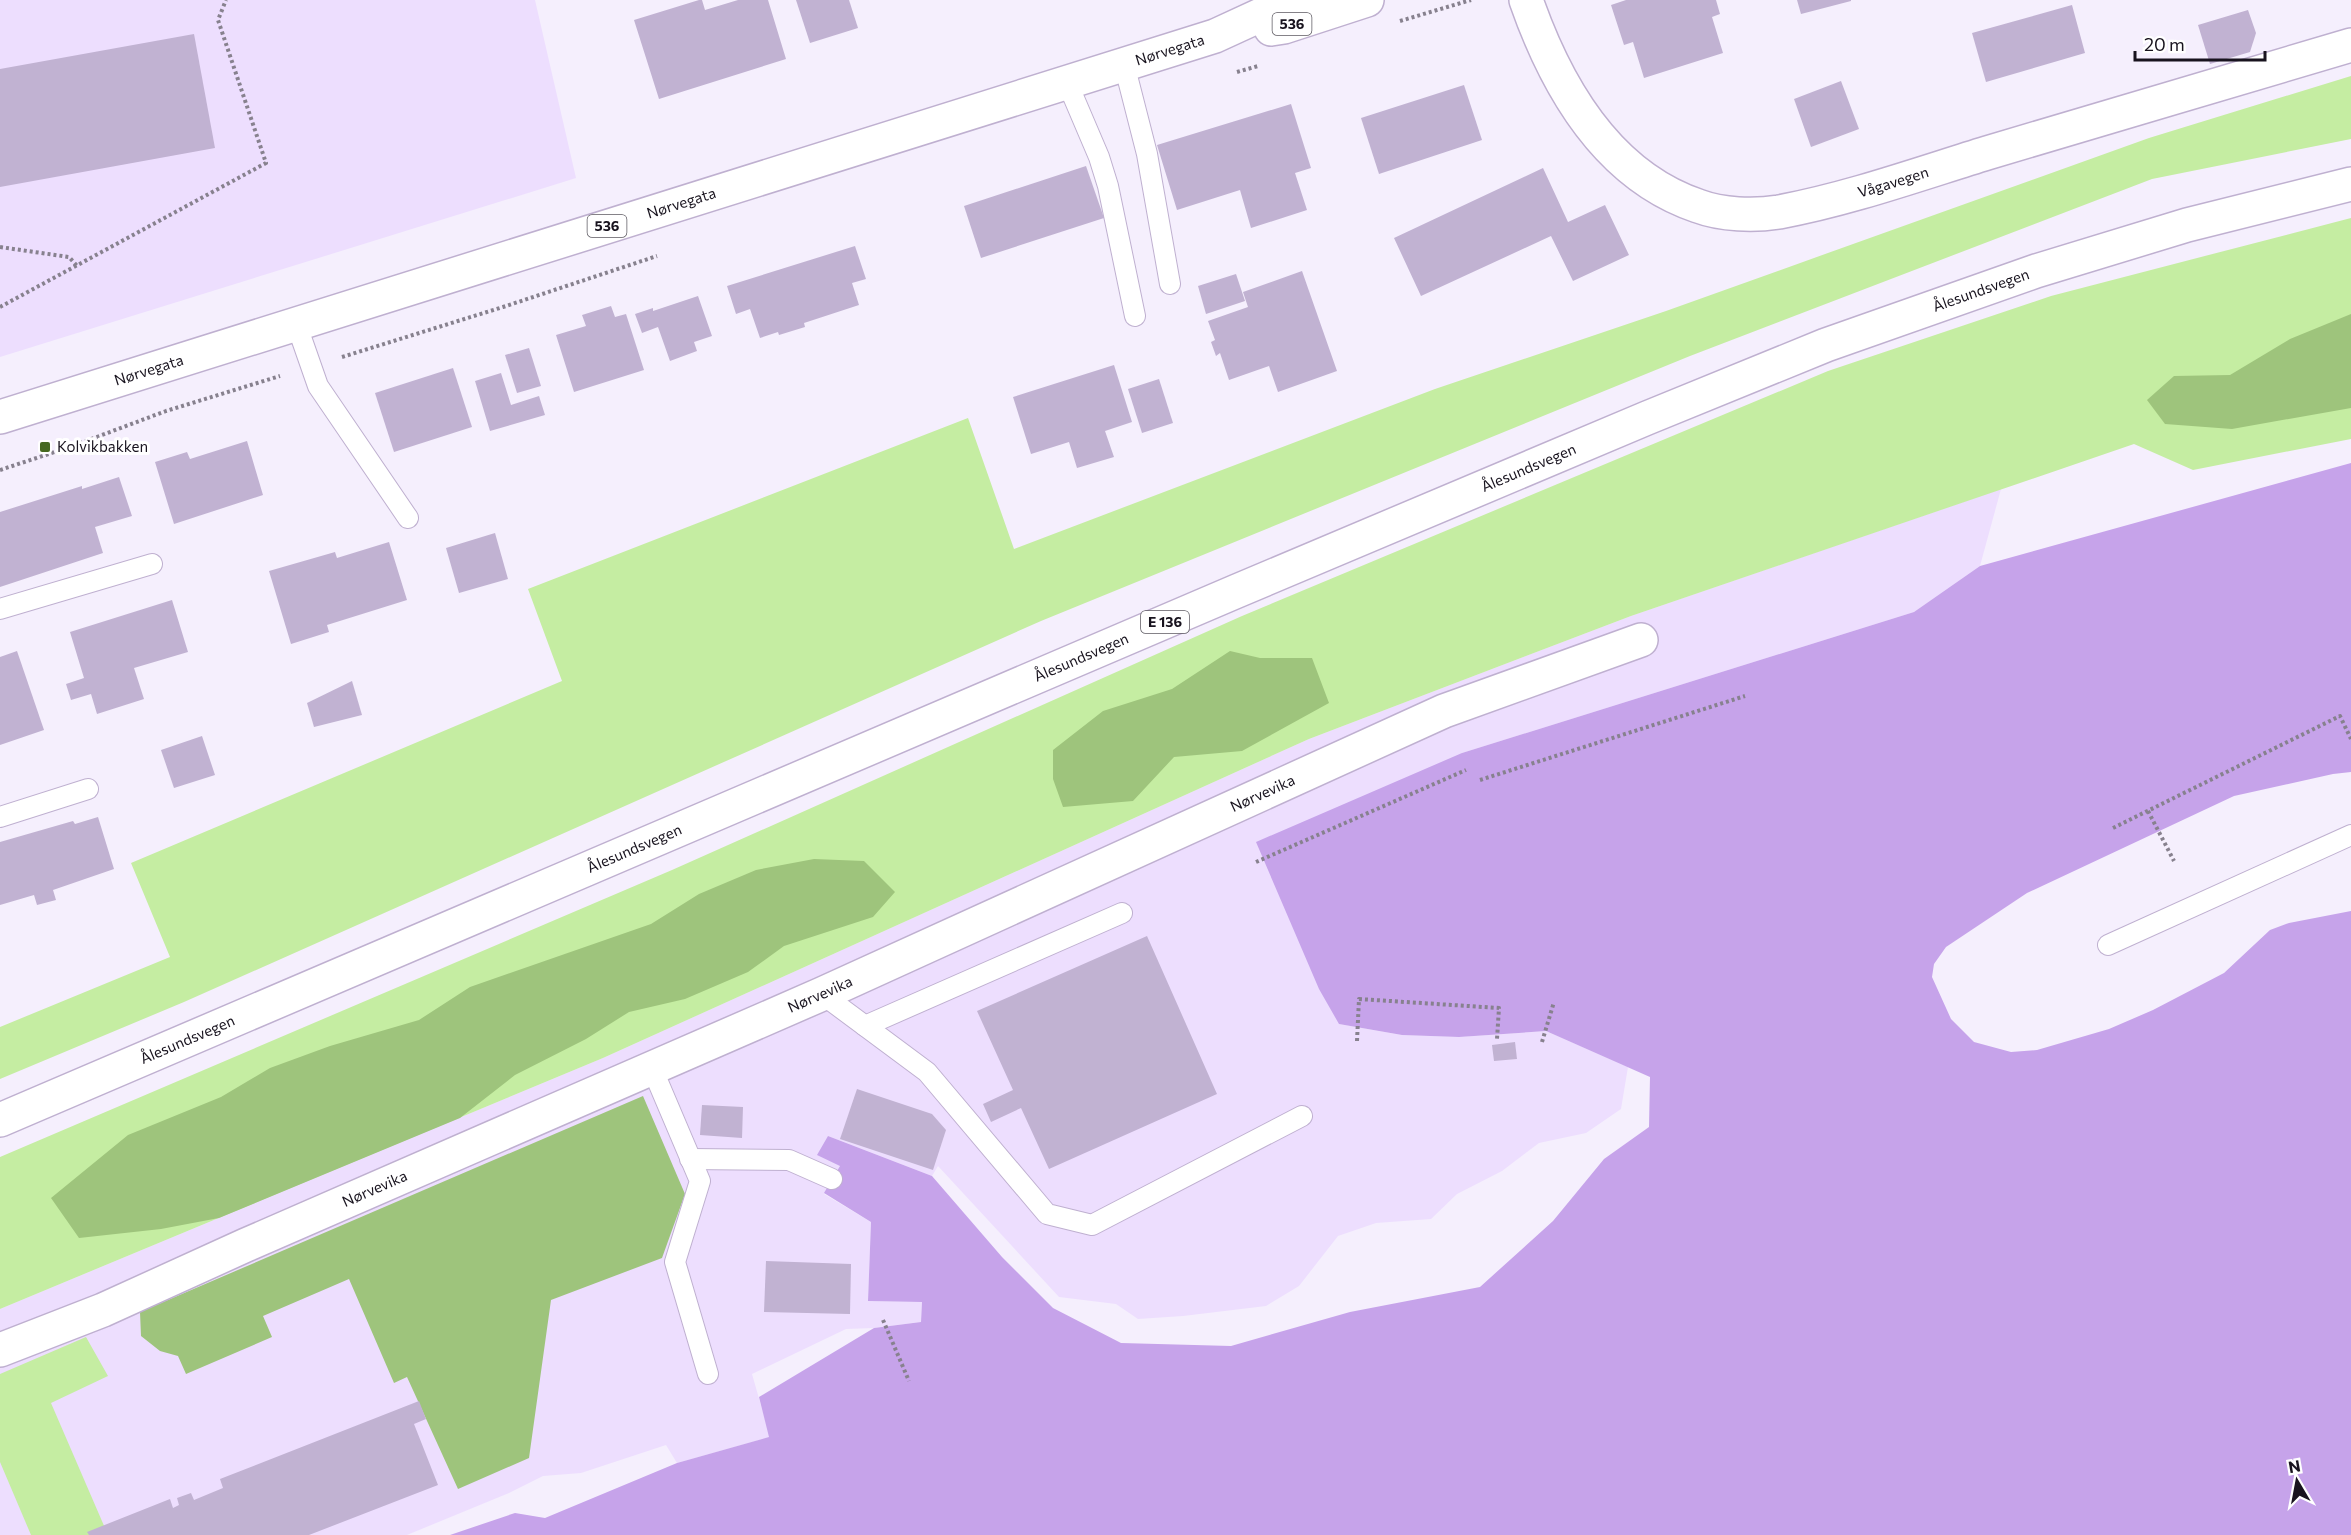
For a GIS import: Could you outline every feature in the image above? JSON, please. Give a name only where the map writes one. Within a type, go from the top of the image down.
[{"type":"main road","name":"Nørvegata","points":[[0,417],[1215,36],[1278,7],[1299,0]]},
{"type":"main road","name":"Nørvegata","points":[[1215,36],[1284,27],[1367,0]]},
{"type":"main road","name":"Vågavegen","points":[[1526,0],[1541,43],[1568,97],[1612,151],[1640,177],[1673,196],[1700,207],[1735,214],[1777,212],[1863,191],[2351,45]]},
{"type":"main road","name":"Ålesundsvegen","points":[[0,1120],[1237,591],[1826,345],[1952,299],[2187,225],[2351,184]]},
{"type":"main road","name":"Nørvevika","points":[[0,1350],[104,1310],[246,1245],[822,994],[1444,711],[1641,640]]},
{"type":"lane","name":"Nørvegata","points":[[1124,64],[1148,154],[1170,284]]},
{"type":"lane","points":[[1067,82],[1099,157],[1108,186],[1135,316]]},
{"type":"lane","points":[[296,323],[310,367],[327,402],[408,518]]},
{"type":"lane","points":[[0,609],[152,564]]},
{"type":"lane","points":[[0,817],[88,789]]},
{"type":"lane","points":[[2108,945],[2351,835]]},
{"type":"lane","points":[[865,1026],[1122,913]]},
{"type":"lane","points":[[822,994],[927,1072],[1047,1214],[1092,1225],[1302,1116]]},
{"type":"lane","points":[[652,1068],[700,1181],[675,1262],[708,1374]]},
{"type":"lane","points":[[690,1159],[789,1160],[832,1179]]},
{"type":"path","points":[[0,307],[266,163],[218,20],[226,0]]},
{"type":"path","points":[[1394,23],[1471,0]]},
{"type":"path","points":[[1236,73],[1258,66]]},
{"type":"path","points":[[0,247],[69,258],[77,266]]},
{"type":"path","points":[[0,470],[166,411],[503,307],[666,253]]},
{"type":"path","points":[[1479,780],[1745,696]]},
{"type":"path","points":[[2113,828],[2340,716],[2351,739]]},
{"type":"path","points":[[1256,862],[1466,770]]},
{"type":"path","points":[[2148,811],[2174,861]]},
{"type":"path","points":[[1357,1041],[1359,999],[1499,1008],[1497,1039]]},
{"type":"path","points":[[1542,1042],[1554,1002]]},
{"type":"path","points":[[883,1320],[909,1381]]},
{"type":"shaded area","points":[[0,0],[535,0],[576,178],[0,357]]},
{"type":"shaded area","points":[[2351,463],[2351,772],[2234,796],[2027,893],[1946,947],[1934,964],[1932,977],[1951,1019],[1974,1042],[2011,1052],[2037,1050],[2109,1029],[2153,1010],[2224,973],[2270,930],[2289,923],[2351,911],[2351,1535],[450,1535],[515,1513],[545,1518],[677,1463],[769,1437],[759,1397],[874,1328],[921,1322],[922,1302],[868,1301],[871,1222],[824,1193],[840,1166],[817,1155],[828,1136],[932,1176],[1002,1257],[1053,1308],[1121,1343],[1231,1346],[1350,1312],[1480,1287],[1553,1221],[1604,1159],[1649,1127],[1650,1077],[1546,1031],[1459,1037],[1402,1035],[1339,1024],[1319,989],[1256,842],[1462,753],[1914,612],[1980,566]]},
{"type":"shaded area","points":[[2001,489],[1980,566],[1914,612],[1462,753],[1339,1024],[1402,1035],[1459,1037],[1546,1031],[1628,1067],[1621,1109],[1586,1133],[1539,1143],[1502,1171],[1457,1194],[1431,1219],[1376,1223],[1338,1236],[1299,1286],[1266,1306],[1138,1319],[1116,1304],[1059,1297],[938,1166],[932,1176],[828,1136],[840,1166],[824,1194],[871,1222],[868,1301],[922,1302],[921,1322],[846,1329],[752,1374],[770,1437],[677,1463],[666,1445],[581,1473],[543,1476],[509,1493],[407,1535],[0,1535],[0,1309],[603,1058],[1309,739],[1631,616]]},
{"type":"green space","points":[[2351,76],[2351,139],[2152,179],[1690,356],[1041,621],[184,1002],[0,1079],[0,1027],[170,957],[131,863],[562,681],[528,589],[968,418],[1014,549],[1435,389],[1666,311],[2149,138]]},
{"type":"green space","points":[[2351,218],[2351,439],[2193,470],[2134,444],[1631,616],[1309,739],[603,1058],[0,1309],[0,1157],[672,870],[1242,616],[1828,371],[2051,296]]},
{"type":"green space","points":[[2351,314],[2351,408],[2232,429],[2165,424],[2147,400],[2174,376],[2230,375],[2290,339]]},
{"type":"green space","points":[[1230,651],[1260,658],[1312,658],[1329,703],[1242,751],[1174,757],[1133,801],[1063,807],[1053,779],[1053,750],[1103,711],[1172,689]]},
{"type":"green space","points":[[814,859],[864,861],[895,892],[873,917],[784,946],[748,972],[685,999],[629,1012],[586,1039],[515,1075],[460,1118],[219,1218],[161,1229],[79,1238],[51,1198],[128,1135],[221,1097],[270,1068],[330,1046],[419,1020],[470,987],[651,924],[699,894],[756,870]]},
{"type":"green space","points":[[643,1096],[685,1194],[662,1258],[551,1300],[529,1458],[458,1489],[407,1377],[394,1383],[349,1279],[263,1316],[272,1337],[186,1374],[178,1356],[160,1351],[141,1336],[140,1312]]},
{"type":"green space","points":[[86,1337],[108,1376],[51,1403],[108,1535],[31,1535],[0,1462],[0,1374]]},
{"type":"building","points":[[702,0],[705,10],[738,0],[768,0],[786,59],[659,99],[634,20]]},
{"type":"building","points":[[796,0],[849,0],[858,28],[810,43]]},
{"type":"building","points":[[1626,0],[1716,0],[1720,14],[1712,17],[1723,53],[1644,78],[1633,42],[1624,45],[1611,5]]},
{"type":"building","points":[[1797,0],[1851,0],[1851,1],[1801,14]]},
{"type":"building","points":[[2072,5],[2085,53],[1986,82],[1972,33]]},
{"type":"building","points":[[2248,10],[2256,33],[2250,52],[2210,64],[2198,25]]},
{"type":"building","points":[[194,34],[215,148],[0,187],[0,69]]},
{"type":"building","points":[[1841,81],[1859,129],[1811,147],[1794,99]]},
{"type":"building","points":[[1464,85],[1482,140],[1379,174],[1361,118]]},
{"type":"building","points":[[1291,104],[1311,168],[1295,173],[1307,210],[1251,228],[1240,190],[1177,210],[1157,145]]},
{"type":"building","points":[[1086,166],[1104,218],[981,258],[964,206]]},
{"type":"building","points":[[1543,168],[1568,222],[1605,205],[1629,255],[1573,281],[1551,236],[1421,296],[1394,238]]},
{"type":"building","points":[[855,246],[866,279],[852,283],[859,305],[804,323],[805,327],[760,338],[750,309],[736,314],[727,286]]},
{"type":"building","points":[[1302,271],[1337,371],[1278,392],[1269,366],[1229,380],[1220,353],[1216,356],[1211,342],[1215,340],[1208,321],[1248,307],[1243,292]]},
{"type":"building","points":[[1236,274],[1245,301],[1206,314],[1198,286]]},
{"type":"building","points":[[698,296],[712,336],[694,342],[697,351],[670,361],[658,327],[642,333],[635,314],[653,308],[653,311]]},
{"type":"building","points":[[611,306],[615,317],[626,314],[644,370],[574,392],[556,335],[586,326],[582,315]]},
{"type":"building","points":[[529,348],[541,386],[517,393],[505,355]]},
{"type":"building","points":[[1114,365],[1132,422],[1105,431],[1114,457],[1077,468],[1069,442],[1031,454],[1013,397]]},
{"type":"building","points":[[453,368],[472,427],[394,452],[375,393]]},
{"type":"building","points":[[501,373],[511,405],[539,396],[545,415],[490,431],[475,381]]},
{"type":"building","points":[[1159,379],[1173,423],[1142,433],[1128,389]]},
{"type":"building","points":[[247,441],[263,495],[174,524],[155,462],[187,452],[190,459]]},
{"type":"building","points":[[119,477],[132,516],[95,527],[103,553],[0,587],[0,512],[82,486],[82,489]]},
{"type":"building","points":[[495,533],[508,579],[459,593],[446,548]]},
{"type":"building","points":[[389,542],[407,600],[327,625],[329,632],[291,644],[269,571],[335,552],[337,558]]},
{"type":"building","points":[[172,600],[188,652],[134,668],[144,699],[97,714],[91,694],[71,700],[66,684],[84,678],[70,632]]},
{"type":"building","points":[[17,651],[44,730],[0,745],[0,657]]},
{"type":"building","points":[[352,681],[362,715],[314,727],[307,703]]},
{"type":"building","points":[[202,736],[215,775],[174,788],[161,750]]},
{"type":"building","points":[[98,817],[114,869],[53,890],[56,900],[37,905],[34,895],[0,905],[0,842],[73,821],[75,824]]},
{"type":"building","points":[[1147,936],[1217,1094],[1049,1169],[1021,1108],[991,1122],[983,1104],[1013,1090],[977,1011]]},
{"type":"building","points":[[1515,1042],[1517,1059],[1494,1061],[1492,1045]]},
{"type":"building","points":[[857,1089],[932,1114],[946,1130],[933,1170],[840,1139]]},
{"type":"building","points":[[702,1105],[743,1107],[742,1138],[700,1135]]},
{"type":"building","points":[[766,1261],[851,1264],[850,1314],[764,1312]]},
{"type":"building","points":[[419,1401],[426,1419],[414,1424],[438,1485],[309,1535],[89,1535],[87,1532],[170,1499],[173,1508],[179,1505],[177,1498],[191,1493],[194,1500],[223,1488],[220,1479]]},
{"type":"place","name":"Kolvikbakken","points":[[45,447]]}]
